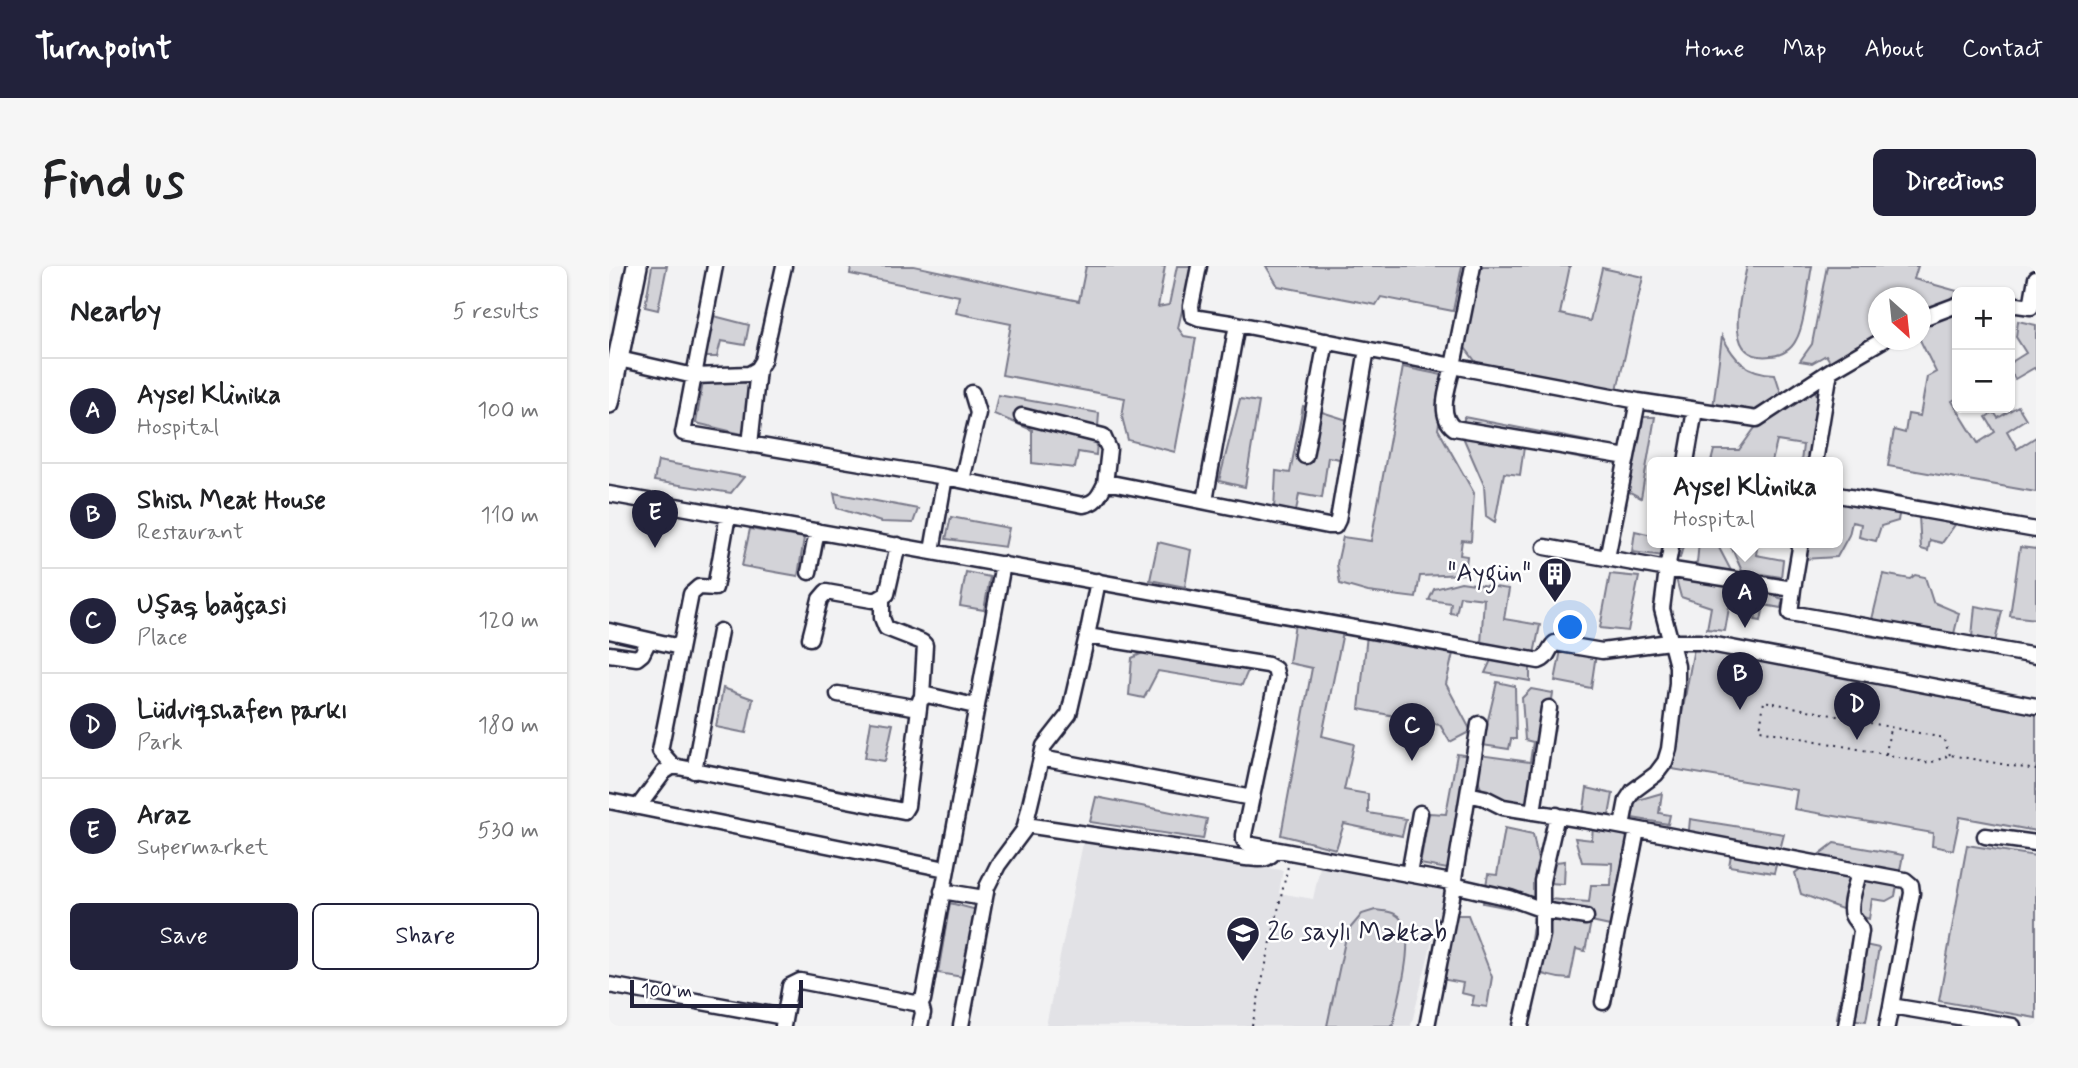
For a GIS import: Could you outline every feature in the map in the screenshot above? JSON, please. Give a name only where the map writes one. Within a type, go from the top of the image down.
[{"type":"main road","points":[[609,403],[637,266]]},
{"type":"street","points":[[715,266],[683,433],[945,477],[1083,505],[1091,504],[1097,499],[1105,484],[1109,449],[1103,436],[1022,416]]},
{"type":"street","points":[[750,445],[758,369],[763,361],[778,301],[783,266]]},
{"type":"street","points":[[1199,266],[1192,315],[1199,318],[1638,401],[1757,419],[1868,349]]},
{"type":"street","points":[[1473,266],[1444,417],[1454,428],[1627,457]]},
{"type":"street","points":[[2015,305],[2031,307],[2036,283]]},
{"type":"street","points":[[1931,315],[1952,307]]},
{"type":"street","points":[[1205,501],[1237,324]]},
{"type":"street","points":[[1305,456],[1326,341]]},
{"type":"street","points":[[1105,484],[1335,526],[1367,349]]},
{"type":"street","points":[[619,359],[694,376],[749,374],[758,369]]},
{"type":"street","points":[[1816,457],[1830,371]]},
{"type":"street","points":[[962,481],[978,412],[972,393]]},
{"type":"street","points":[[1607,558],[1638,401]]},
{"type":"street","points":[[1687,457],[1695,410]]},
{"type":"street","points":[[932,551],[945,477]]},
{"type":"street","points":[[609,494],[1539,661],[1546,657],[1555,643],[1602,651],[1669,642],[1700,642],[2036,706]]},
{"type":"street","points":[[1843,496],[2036,530]]},
{"type":"street","points":[[728,515],[715,588],[699,587],[694,590],[680,647],[660,751],[673,765],[904,811],[907,806],[921,702],[925,645],[886,628],[882,618],[882,598]]},
{"type":"street","points":[[809,572],[817,531]]},
{"type":"street","points":[[810,638],[820,599],[826,592],[872,600],[882,598],[888,592],[898,545]]},
{"type":"street","points":[[1545,547],[1793,589]]},
{"type":"street","points":[[1622,827],[1627,800],[1633,791],[1656,774],[1665,762],[1669,749],[1677,666],[1662,609],[1671,548]]},
{"type":"street","points":[[1800,548],[1790,613],[2036,656]]},
{"type":"street","points":[[921,1026],[921,1002],[1003,564]]},
{"type":"street","points":[[961,1026],[984,898],[997,865],[1019,839],[1026,825],[1047,741],[1069,714],[1098,581]]},
{"type":"street","points":[[609,631],[680,647]]},
{"type":"street","points":[[694,771],[720,631]]},
{"type":"street","points":[[1087,636],[1268,665],[1275,669],[1277,677],[1244,840],[1247,844],[1448,880],[1453,885],[1510,898],[1543,910],[1586,918]]},
{"type":"street","points":[[609,654],[637,658],[649,640]]},
{"type":"street","points":[[838,694],[921,702]]},
{"type":"street","points":[[921,702],[927,695],[975,706]]},
{"type":"street","points":[[1533,812],[1549,708]]},
{"type":"street","points":[[1427,1026],[1479,724]]},
{"type":"street","points":[[1041,758],[1252,798]]},
{"type":"street","points":[[638,807],[664,772],[673,765]]},
{"type":"street","points":[[1468,794],[1485,798],[1503,807],[1905,880],[1911,885],[1912,892],[1887,1026]]},
{"type":"street","points":[[609,801],[946,869]]},
{"type":"street","points":[[1409,874],[1420,813]]},
{"type":"street","points":[[1521,1026],[1542,935],[1544,868],[1557,816]]},
{"type":"street","points":[[1026,825],[1246,858],[1265,859],[1272,855],[1275,849]]},
{"type":"street","points":[[1603,1002],[1637,830]]},
{"type":"street","points":[[1985,836],[2036,843]]},
{"type":"street","points":[[1846,1026],[1861,931],[1860,925],[1853,917],[1852,909],[1859,872]]},
{"type":"street","points":[[942,891],[984,898]]},
{"type":"street","points":[[609,985],[783,1021],[790,986],[800,981],[921,1002]]},
{"type":"street","points":[[1891,1006],[2013,1026]]},
{"type":"path","points":[[1950,755],[1943,738],[1764,701],[1760,730],[1930,763],[1950,755],[2036,770]]},
{"type":"path","points":[[1886,755],[1891,727]]},
{"type":"path","points":[[1252,1026],[1291,852]]},
{"type":"shaded area","points":[[652,266],[667,266],[658,310],[645,307]]},
{"type":"shaded area","points":[[847,266],[914,266],[1079,301],[1086,266],[1165,266],[1158,307],[1169,305],[1177,266],[1192,266],[1178,328],[1184,336],[1196,338],[1175,452],[1128,440],[1122,417],[1125,398],[1002,375],[1011,324],[956,313],[959,296],[850,274],[851,267]]},
{"type":"shaded area","points":[[1266,266],[1462,266],[1453,311],[1381,297],[1376,305],[1278,286]]},
{"type":"shaded area","points":[[1479,266],[1570,266],[1560,314],[1590,321],[1602,268],[1643,277],[1617,390],[1479,366],[1463,345]]},
{"type":"shaded area","points":[[1747,266],[1812,266],[1799,333],[1792,347],[1782,353],[1771,356],[1755,355],[1745,349],[1739,337],[1739,308]]},
{"type":"shaded area","points":[[1827,266],[1918,266],[1914,279],[1952,290],[1952,300],[1931,308],[1931,287],[1868,287],[1868,341],[1831,363],[1826,355],[1812,363],[1800,361],[1812,344]]},
{"type":"shaded area","points":[[1952,313],[1952,413],[1959,413],[1978,443],[1995,432],[1986,417],[1992,413],[1998,418],[2006,413],[2015,413],[2018,406],[2026,419],[2007,431],[2017,449],[2036,437],[2036,492],[1888,466],[1894,430],[1905,433],[1908,414],[1920,416],[1927,377],[1936,372],[1925,350],[1931,350],[1931,321]]},
{"type":"shaded area","points":[[714,316],[749,325],[745,345],[721,341],[717,357],[705,357]]},
{"type":"shaded area","points":[[2018,321],[2036,325],[2036,370],[2034,368],[2015,379],[2015,360],[2026,353],[2016,337]]},
{"type":"shaded area","points":[[1722,336],[1743,364],[1756,371],[1775,374],[1782,396],[1754,415],[1713,408]]},
{"type":"shaded area","points":[[1403,367],[1447,376],[1438,429],[1474,493],[1471,541],[1462,540],[1460,555],[1467,556],[1465,574],[1420,576],[1416,598],[1368,592],[1340,584],[1337,564],[1343,537],[1371,541]]},
{"type":"shaded area","points":[[704,376],[755,382],[746,435],[696,423]]},
{"type":"shaded area","points":[[1813,386],[1820,402],[1811,457],[1802,457],[1803,445],[1777,441],[1773,457],[1712,457],[1714,450],[1739,450],[1757,425]]},
{"type":"shaded area","points":[[998,395],[1099,413],[1096,455],[1078,452],[1075,468],[1032,463],[1032,430],[994,414]]},
{"type":"shaded area","points":[[1240,399],[1259,402],[1245,487],[1219,481]]},
{"type":"shaded area","points":[[1303,406],[1363,425],[1357,462],[1328,457],[1322,498],[1299,494],[1296,512],[1274,510],[1276,471],[1290,473]]},
{"type":"shaded area","points":[[1464,417],[1597,443],[1587,460],[1524,447],[1520,475],[1504,473],[1495,522],[1486,516],[1484,485],[1463,437]]},
{"type":"shaded area","points":[[1640,417],[1655,417],[1641,498],[1626,490]]},
{"type":"shaded area","points":[[658,461],[744,477],[731,493],[654,481]]},
{"type":"shaded area","points":[[1849,488],[1902,497],[1898,521],[1881,526],[1876,541],[1859,537],[1861,524],[1852,522],[1843,546],[1843,497]]},
{"type":"shaded area","points":[[834,493],[918,509],[913,523],[881,522],[837,508]]},
{"type":"shaded area","points":[[1918,500],[1966,509],[1942,543],[1930,540],[1928,551],[1921,549]]},
{"type":"shaded area","points":[[951,517],[1009,528],[1005,547],[946,539]]},
{"type":"shaded area","points":[[750,529],[804,538],[798,576],[742,566]]},
{"type":"shaded area","points":[[1635,531],[1647,534],[1647,548],[1682,548],[1680,558],[1632,552]]},
{"type":"shaded area","points":[[1158,542],[1191,550],[1185,587],[1150,580]]},
{"type":"shaded area","points":[[2020,547],[2036,549],[2036,619],[2010,616]]},
{"type":"shaded area","points":[[1698,548],[1719,548],[1738,584],[1783,599],[1781,608],[1764,605],[1761,621],[1755,620],[1757,607],[1730,602],[1725,631],[1707,629],[1711,607],[1681,597],[1675,575],[1697,563]]},
{"type":"shaded area","points":[[1732,548],[1757,548],[1756,555],[1783,560],[1781,577],[1742,571]]},
{"type":"shaded area","points":[[1805,548],[1842,548],[1837,557],[1803,559]]},
{"type":"shaded area","points":[[966,572],[990,577],[984,610],[960,606]]},
{"type":"shaded area","points":[[1610,574],[1639,577],[1628,631],[1600,628]]},
{"type":"shaded area","points":[[1883,574],[1910,579],[1915,575],[1925,577],[1933,602],[1959,613],[1950,650],[1868,636]]},
{"type":"shaded area","points":[[1461,582],[1509,589],[1504,619],[1540,625],[1534,654],[1481,644],[1484,599],[1460,596],[1456,614],[1450,613],[1451,603],[1429,600],[1434,589]]},
{"type":"shaded area","points":[[1975,606],[2002,611],[1995,642],[1972,637]]},
{"type":"shaded area","points":[[1295,623],[1343,632],[1322,736],[1354,744],[1344,790],[1368,794],[1368,813],[1406,819],[1402,836],[1344,824],[1336,849],[1281,835],[1312,668],[1289,663]]},
{"type":"shaded area","points":[[1367,635],[1454,649],[1446,684],[1471,731],[1450,742],[1440,725],[1359,709]]},
{"type":"shaded area","points":[[1170,640],[1254,656],[1242,685],[1158,671],[1144,698],[1129,695],[1132,658]]},
{"type":"shaded area","points":[[1694,648],[2036,712],[2036,831],[1960,817],[1953,850],[1932,846],[1933,833],[1794,809],[1797,790],[1672,769]]},
{"type":"shaded area","points":[[1561,650],[1596,654],[1591,688],[1555,681]]},
{"type":"shaded area","points":[[1491,660],[1530,665],[1530,681],[1485,673]]},
{"type":"shaded area","points":[[1497,682],[1515,686],[1516,739],[1511,739],[1509,749],[1482,745]]},
{"type":"shaded area","points":[[723,688],[753,699],[746,733],[716,727]]},
{"type":"shaded area","points":[[1531,689],[1553,693],[1535,807],[1489,798],[1479,783],[1478,771],[1480,755],[1530,762],[1533,742],[1525,740],[1522,698]]},
{"type":"shaded area","points":[[871,721],[893,724],[885,761],[865,758]]},
{"type":"shaded area","points":[[1457,754],[1470,756],[1453,870],[1420,864],[1429,813],[1446,814]]},
{"type":"shaded area","points":[[1587,788],[1613,794],[1608,821],[1583,816]]},
{"type":"shaded area","points":[[1662,793],[1659,813],[1670,815],[1668,824],[1632,818],[1634,801]]},
{"type":"shaded area","points":[[1096,797],[1207,819],[1203,839],[1090,822]]},
{"type":"shaded area","points":[[1690,819],[1784,834],[1774,873],[1729,866],[1732,849],[1688,841]]},
{"type":"shaded area","points":[[1593,826],[1622,832],[1640,852],[1634,874],[1622,875],[1610,926],[1591,922],[1585,951],[1576,949],[1570,979],[1548,976],[1527,967],[1535,913],[1483,903],[1488,874],[1497,875],[1505,828],[1533,834],[1539,864],[1565,861],[1564,884],[1549,883],[1548,899],[1589,902],[1591,885],[1611,885],[1612,863],[1582,862],[1575,838],[1592,840]]},
{"type":"shaded area","name":"26 saylı Məktəb","points":[[1083,843],[1283,870],[1279,893],[1313,899],[1320,867],[1445,889],[1411,1026],[1046,1026]]},
{"type":"shaded area","points":[[1834,843],[1903,855],[1895,896],[1886,901],[1872,899],[1869,919],[1801,894],[1795,873]]},
{"type":"shaded area","points":[[1967,845],[2036,856],[2036,1018],[1939,1001]]},
{"type":"shaded area","points":[[950,903],[977,910],[969,978],[938,973]]},
{"type":"shaded area","points":[[1375,910],[1398,916],[1405,927],[1407,954],[1393,1026],[1327,1026],[1347,932],[1362,914]]},
{"type":"shaded area","points":[[1454,915],[1468,915],[1492,977],[1487,1007],[1472,1005],[1474,996],[1461,993],[1463,983],[1441,979]]},
{"type":"shaded area","points":[[1851,942],[1879,948],[1866,1021],[1837,1018]]},
{"type":"place","name":"Araz","points":[[655,548]]},
{"type":"place","name":"\"Aygün\"","points":[[1555,604]]},
{"type":"place","name":"Aysel Klinika","points":[[1745,628]]},
{"type":"place","name":"Shish Meat House","points":[[1740,710]]},
{"type":"place","name":"Lüdviqshafen parkı","points":[[1857,740]]},
{"type":"place","name":"Uşaq bağçasi","points":[[1412,761]]},
{"type":"place","name":"26 saylı Məktəb","points":[[1243,963]]}]
